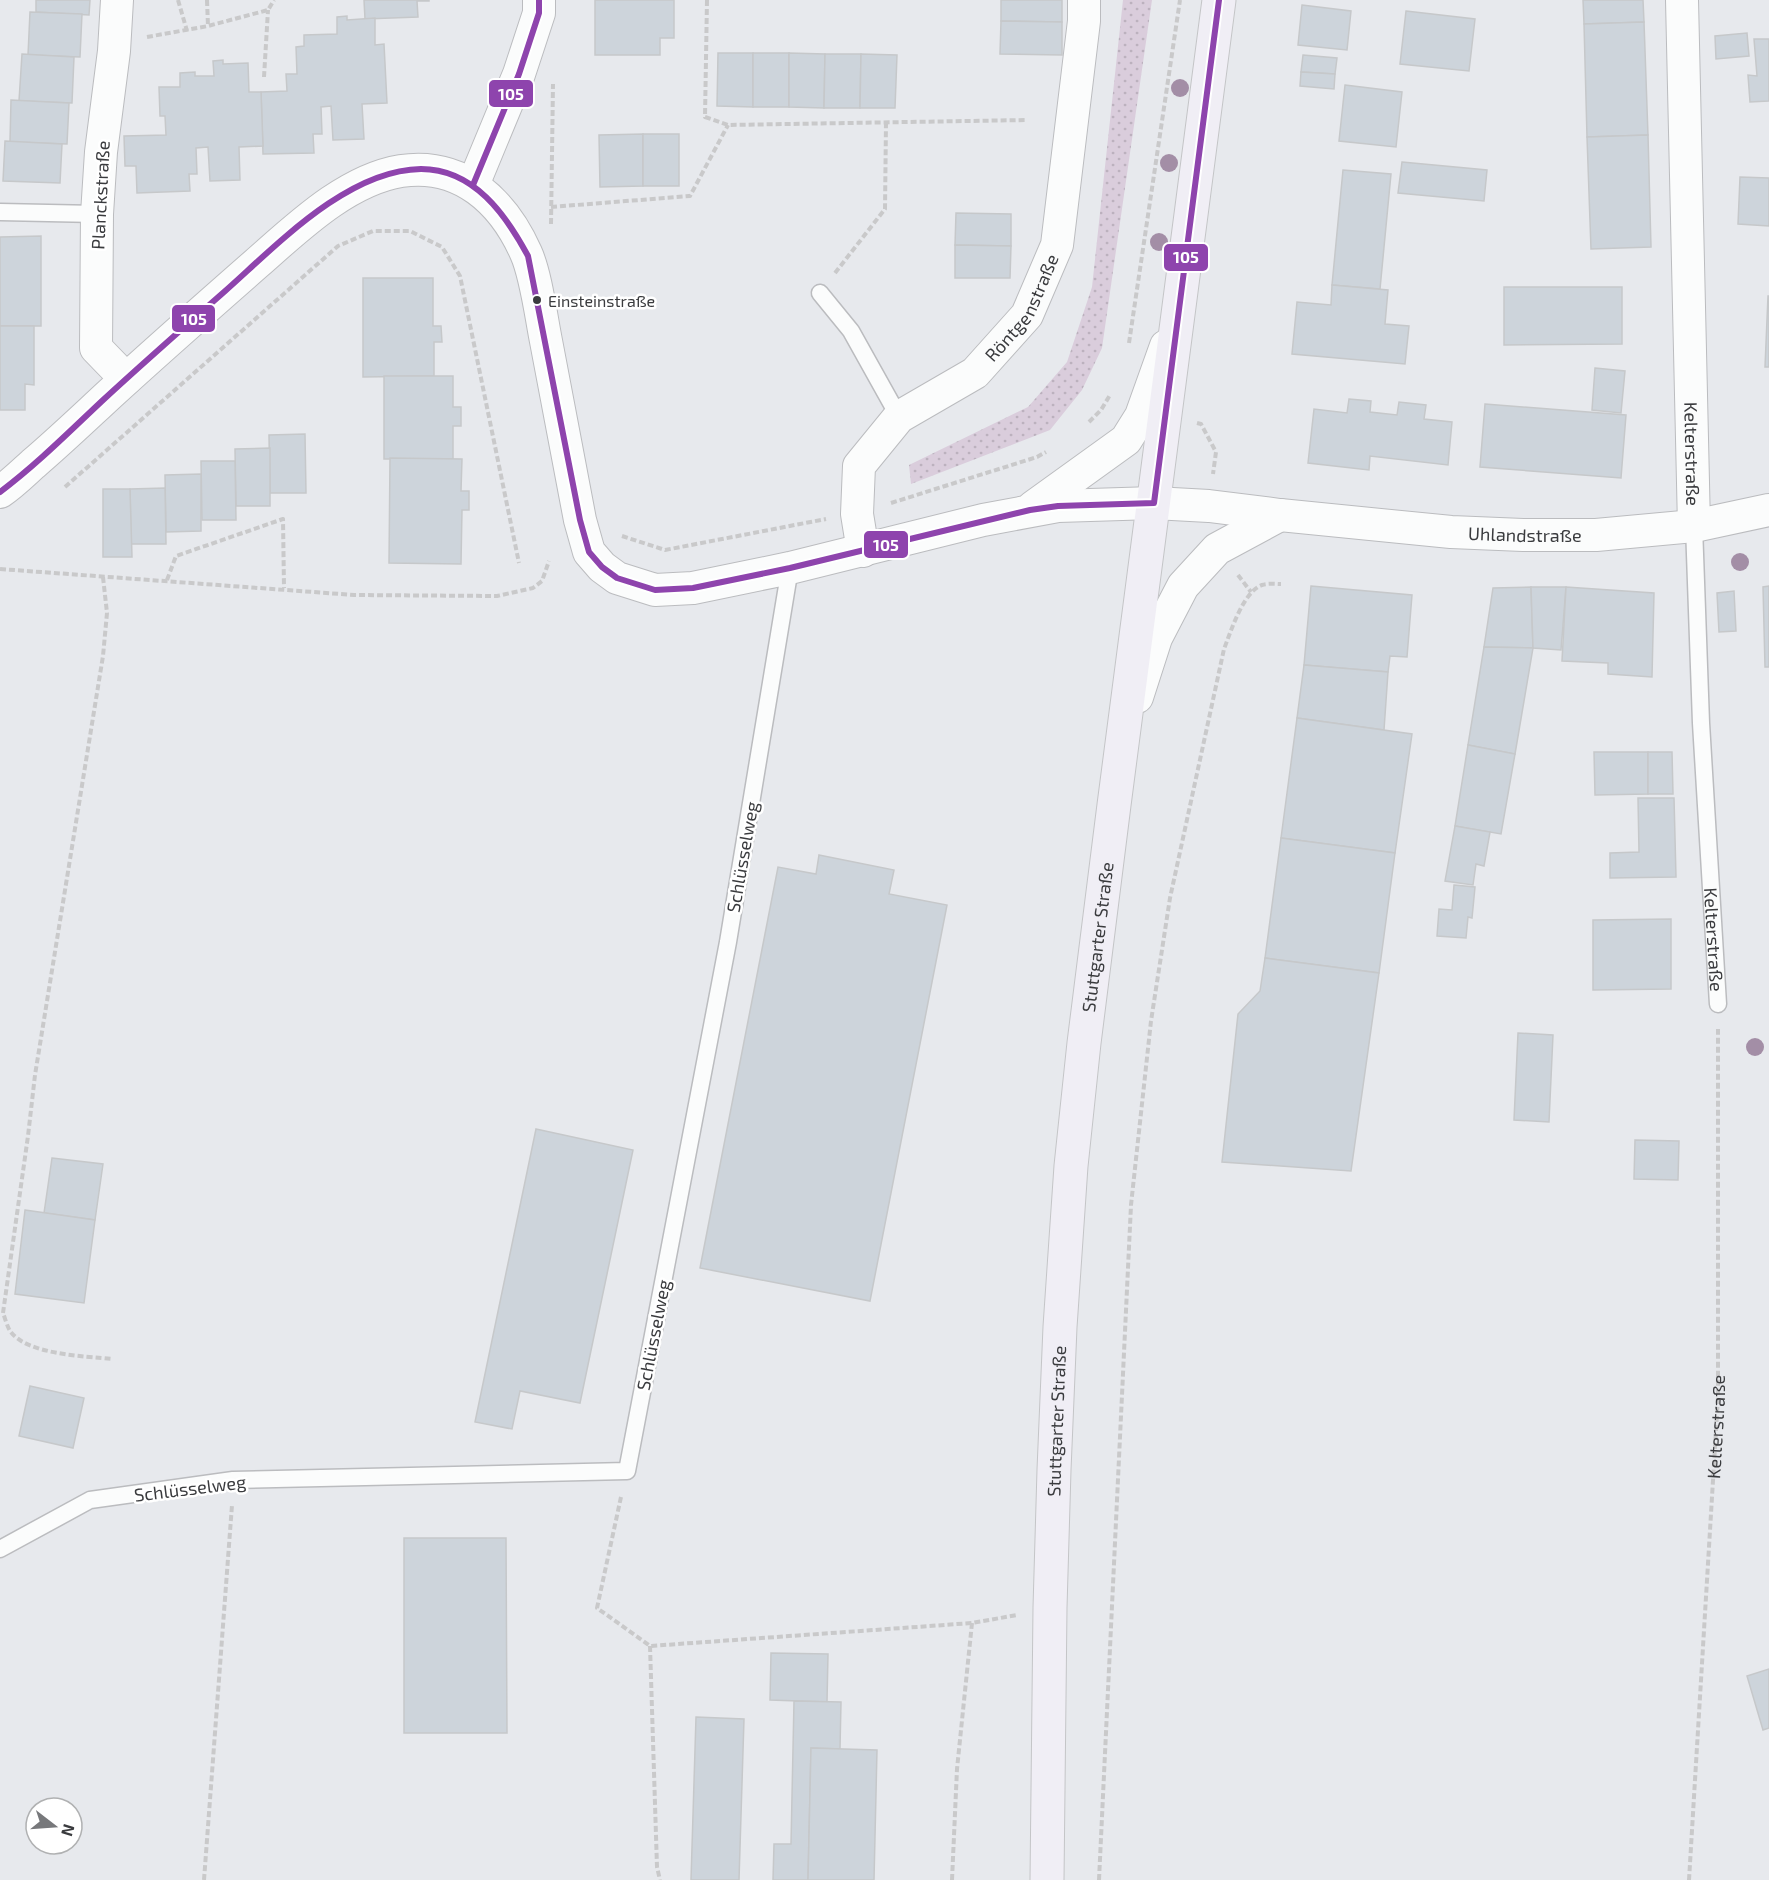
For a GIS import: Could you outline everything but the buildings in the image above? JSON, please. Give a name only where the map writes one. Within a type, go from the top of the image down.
[{"type":"main road","name":"Stuttgarter Straße","points":[[1047,1880],[1050,1608],[1060,1328],[1071,1166],[1084,1043],[1219,0]]},
{"type":"street","name":"Planckstraße","points":[[117,0],[114,51],[101,152],[96,348],[126,379]]},
{"type":"street","points":[[472,185],[519,74],[539,13],[539,0]]},
{"type":"street","name":"Röntgenstraße","points":[[863,551],[857,513],[858,466],[899,417],[975,373],[1027,315],[1057,245],[1084,21],[1084,0]]},
{"type":"street","name":"Kelterstraße","points":[[1682,0],[1694,526]]},
{"type":"street","name":"Uhlandstraße","points":[[0,492],[290,234],[319,211],[346,193],[376,179],[400,171],[423,170],[449,173],[472,185],[493,201],[518,235],[528,255],[580,520],[589,552],[616,578],[655,590],[693,588],[790,568],[1030,510],[1058,506],[1154,503],[1209,506],[1451,532],[1523,535],[1596,535],[1694,526],[1769,510]]},
{"type":"street","points":[[1030,510],[1126,440],[1141,417],[1178,312]]},
{"type":"street","points":[[1123,741],[1156,638],[1183,585],[1217,549],[1280,515]]},
{"type":"lane","points":[[0,212],[98,214]]},
{"type":"lane","points":[[820,293],[851,331],[899,417]]},
{"type":"lane","name":"Kelterstraße","points":[[1694,526],[1701,723],[1718,1004]]},
{"type":"lane","name":"Schlüsselweg","points":[[0,1549],[90,1500],[233,1480],[627,1471],[728,942],[790,568]]},
{"type":"path","points":[[178,0],[187,31]]},
{"type":"path","points":[[207,0],[208,26]]},
{"type":"path","points":[[264,77],[268,10],[274,0]]},
{"type":"path","points":[[707,0],[705,117],[728,125],[1027,120]]},
{"type":"path","points":[[114,51],[137,38],[187,31],[268,10]]},
{"type":"path","points":[[528,255],[551,242],[554,75]]},
{"type":"path","points":[[820,293],[885,209],[886,122]]},
{"type":"path","points":[[551,207],[690,196],[728,125]]},
{"type":"path","points":[[65,487],[338,246],[374,231],[410,231],[442,247],[460,276],[519,563]]},
{"type":"path","points":[[167,580],[176,556],[284,519],[284,588]]},
{"type":"path","points":[[0,569],[354,594],[497,596],[533,588],[542,582],[549,561]]},
{"type":"path","points":[[103,577],[107,613],[103,656],[34,1075],[28,1136],[3,1313],[10,1331],[30,1346],[54,1353],[112,1359]]},
{"type":"path","points":[[1099,1880],[1131,1205],[1151,1021],[1176,867],[1224,649],[1234,623],[1251,592],[1263,585],[1281,584]]},
{"type":"path","name":"Kelterstraße","points":[[1689,1880],[1718,1397],[1718,1004]]},
{"type":"path","points":[[627,1471],[597,1608],[650,1646],[972,1623],[1050,1608]]},
{"type":"path","points":[[204,1880],[233,1480]]},
{"type":"path","points":[[952,1880],[957,1769],[972,1623]]},
{"type":"path","points":[[650,1646],[657,1867],[660,1880]]},
{"type":"shaded area","points":[[1123,0],[1152,0],[1102,348],[1082,390],[1050,430],[911,484],[909,465],[1028,407],[1067,362],[1092,287]]},
{"type":"transit line","name":"105","points":[[473,185],[519,74],[539,13],[539,0]]},
{"type":"transit line","name":"105","points":[[0,492],[39,460],[132,373],[314,214],[366,182],[393,173],[421,169],[440,171],[457,177],[486,197],[509,225],[528,256],[580,520],[589,552],[602,567],[617,578],[655,590],[693,588],[790,568],[1030,510],[1058,506],[1154,503],[1219,0]]},
{"type":"place","name":"Einsteinstraße","points":[[537,300]]}]
